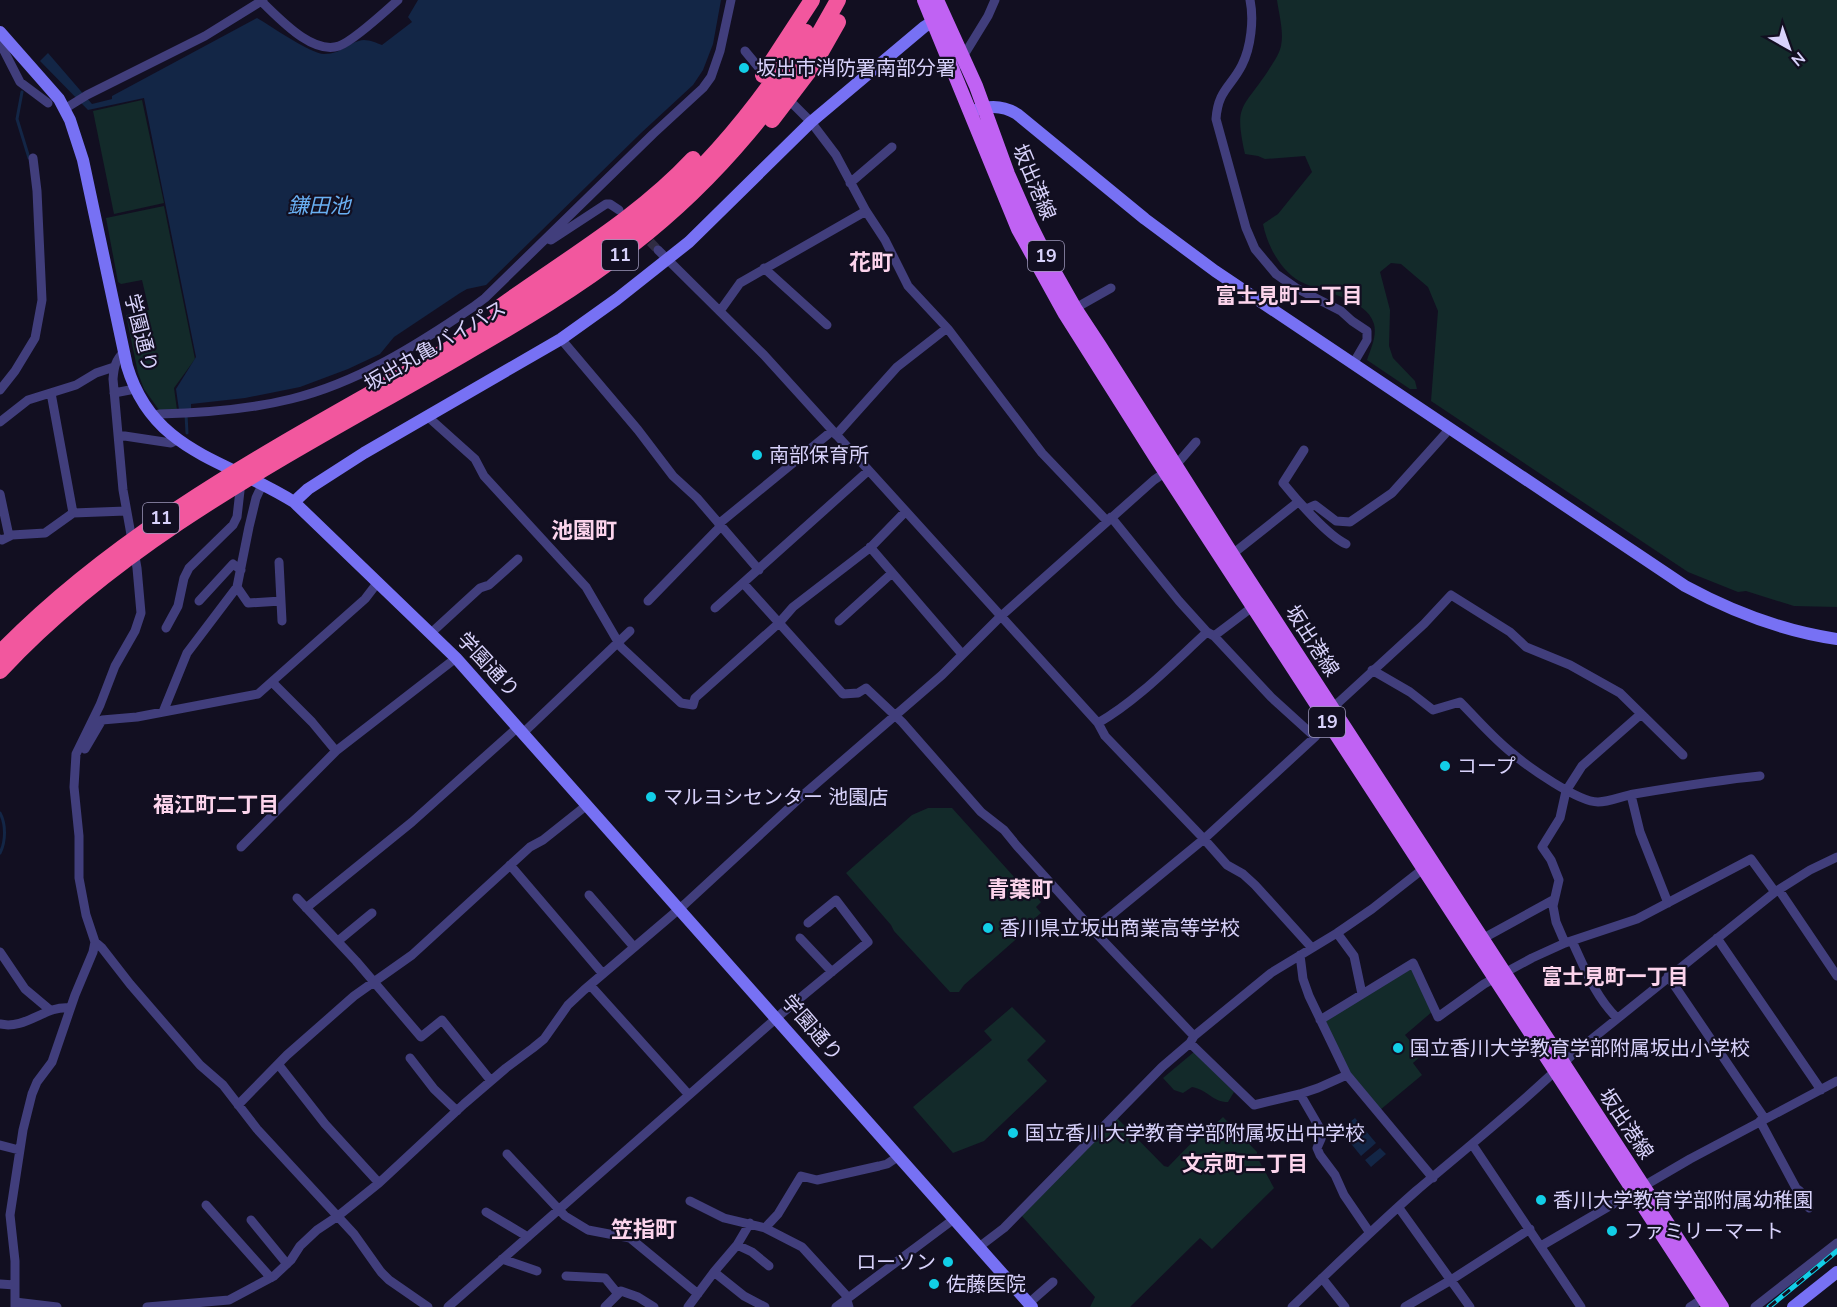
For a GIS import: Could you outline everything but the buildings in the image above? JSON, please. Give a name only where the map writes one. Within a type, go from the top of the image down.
[{"type":"highway","name":"坂出丸亀バイパス","points":[[3,659],[65,592],[141,532],[188,500],[343,416],[585,265],[666,201],[703,166],[735,130],[795,50],[822,6],[838,0]]},
{"type":"highway","points":[[787,99],[813,66],[849,0]]},
{"type":"highway","name":"坂出丸亀バイパス","points":[[343,416],[383,401],[503,331],[583,281],[633,245],[673,211],[711,174],[775,99],[822,6]]},
{"type":"highway","points":[[427,362],[530,285],[616,225],[660,190],[714,137],[822,6]]},
{"type":"highway","name":"11","points":[[383,401],[546,312],[609,274],[673,224],[709,191],[745,152],[787,99]]},
{"type":"main road","name":"坂出港線","points":[[924,0],[964,57],[1030,224],[1070,311]]},
{"type":"main road","name":"坂出港線","points":[[937,0],[938,19],[953,72],[1018,229],[1228,558],[1332,708],[1428,865],[1500,976],[1563,1064],[1708,1300],[1722,1307]]},
{"type":"main road","name":"坂出港線","points":[[1258,603],[1327,722],[1482,939],[1500,976]]},
{"type":"street","points":[[66,108],[171,55],[262,0],[313,45],[331,48],[344,44],[398,0]]},
{"type":"street","points":[[152,416],[234,410],[320,391],[383,363],[452,321],[484,298],[703,88],[711,77],[720,51],[730,0]]},
{"type":"street","points":[[800,12],[804,0]]},
{"type":"street","points":[[953,72],[964,57],[995,0]]},
{"type":"street","points":[[1250,0],[1251,31],[1242,65],[1224,90],[1217,105],[1216,119],[1240,204],[1255,249],[1276,274],[1296,288],[1341,311],[1367,332],[1367,340],[1353,364]]},
{"type":"street","points":[[294,502],[308,489],[363,453],[561,339],[668,260],[710,222],[811,122],[938,19]]},
{"type":"street","name":"学園通り","points":[[0,32],[36,70],[66,108],[81,149],[124,352],[135,389],[152,416],[177,440],[263,483],[294,502],[456,658],[1030,1305]]},
{"type":"street","points":[[0,43],[20,82],[48,103]]},
{"type":"street","points":[[745,51],[766,76]]},
{"type":"street","points":[[20,82],[36,70]]},
{"type":"street","points":[[787,99],[811,122],[836,155],[866,211],[885,240],[908,286],[947,328],[1042,453],[1109,519],[1179,601],[1271,697],[1315,737]]},
{"type":"street","points":[[970,112],[984,106],[1005,108],[1017,114],[1162,232],[1215,271],[1685,586],[1743,615],[1782,628],[1837,639]]},
{"type":"street","points":[[850,183],[892,147]]},
{"type":"street","points":[[0,390],[15,371],[35,338],[42,300],[37,191],[33,158]]},
{"type":"street","points":[[546,238],[551,240],[606,204],[619,210]]},
{"type":"street","points":[[720,312],[740,283],[866,211]]},
{"type":"street","points":[[658,250],[770,362],[1098,723],[1105,736],[1227,865],[1256,885],[1312,948]]},
{"type":"street","points":[[764,268],[827,325]]},
{"type":"street","points":[[1070,311],[1111,288]]},
{"type":"street","points":[[648,601],[720,526],[721,522],[834,433],[897,368],[947,328]]},
{"type":"street","points":[[561,339],[638,430],[673,476],[697,498],[759,570]]},
{"type":"street","points":[[124,352],[118,357],[114,367],[114,393],[126,512],[141,599],[139,622],[115,666],[100,705],[76,754],[74,787],[79,837],[79,878],[86,915],[95,942],[130,984],[200,1065],[223,1085],[257,1129],[360,1241],[384,1277],[423,1306]]},
{"type":"street","points":[[0,422],[28,400],[76,385],[96,373],[114,367]]},
{"type":"street","points":[[114,393],[135,389]]},
{"type":"street","points":[[51,393],[73,513]]},
{"type":"street","points":[[427,416],[475,459],[484,476],[586,587],[618,643],[681,703],[693,705],[695,698],[794,607],[870,548],[905,512]]},
{"type":"street","points":[[1306,509],[1316,505],[1336,521],[1343,523],[1355,519],[1392,493],[1449,427]]},
{"type":"street","points":[[118,435],[171,443],[177,440]]},
{"type":"street","points":[[147,1307],[228,1303],[271,1278],[287,1264],[300,1246],[317,1230],[379,1183],[491,1081],[544,1039],[568,1005],[680,909],[802,796],[896,715],[1109,519],[1170,469],[1196,441]]},
{"type":"street","points":[[1304,450],[1283,483],[1298,502],[1331,534],[1346,544]]},
{"type":"street","points":[[716,608],[868,471]]},
{"type":"street","points":[[166,628],[178,606],[184,578],[189,568],[233,525],[237,517],[244,474]]},
{"type":"street","points":[[163,712],[188,652],[237,587],[256,498],[263,483]]},
{"type":"street","points":[[0,494],[4,539],[0,550]]},
{"type":"street","points":[[1228,558],[1298,502]]},
{"type":"street","points":[[4,539],[45,533],[73,513],[126,512]]},
{"type":"street","points":[[870,548],[962,654]]},
{"type":"street","points":[[431,633],[480,588],[489,585],[518,559]]},
{"type":"street","points":[[279,562],[282,621]]},
{"type":"street","points":[[199,602],[233,564],[241,570]]},
{"type":"street","points":[[839,621],[875,591],[892,573]]},
{"type":"street","points":[[76,754],[84,752],[102,720],[137,717],[258,694],[365,599],[378,582]]},
{"type":"street","points":[[744,583],[843,694],[858,693],[866,688],[896,715],[975,806],[1004,830],[1192,1040],[1254,1105],[1318,1089],[1347,1075]]},
{"type":"street","points":[[237,587],[248,603],[281,601]]},
{"type":"street","points":[[1093,930],[1204,839],[1315,737],[1327,722],[1332,708],[1424,624],[1451,595],[1510,632],[1526,647],[1570,665],[1620,693],[1683,755]]},
{"type":"street","points":[[1098,723],[1111,716],[1211,634],[1258,603]]},
{"type":"street","points":[[306,908],[520,730],[630,632]]},
{"type":"street","points":[[241,847],[336,751],[436,676],[456,658]]},
{"type":"street","points":[[1372,670],[1410,692],[1433,710],[1460,702],[1512,753],[1566,790],[1597,802],[1727,779],[1760,776]]},
{"type":"street","points":[[272,682],[312,722],[336,751]]},
{"type":"street","points":[[1617,1018],[1596,992],[1556,922],[1553,900],[1559,880],[1551,860],[1542,847],[1560,818],[1566,790],[1582,766],[1641,714]]},
{"type":"street","points":[[1631,795],[1640,832],[1668,903]]},
{"type":"street","points":[[238,1105],[278,1064],[354,996],[412,955],[530,847],[543,840],[586,805]]},
{"type":"street","points":[[1293,1307],[1370,1233],[1617,1018],[1777,891],[1810,870],[1837,857]]},
{"type":"street","points":[[1320,1020],[1413,963],[1438,1017],[1500,976],[1569,942],[1636,919],[1751,860],[1777,891],[1837,976]]},
{"type":"street","points":[[510,865],[603,974]]},
{"type":"street","points":[[979,1247],[1004,1227],[1162,1067],[1270,973],[1372,909],[1428,865]]},
{"type":"street","points":[[589,895],[634,947]]},
{"type":"street","points":[[297,898],[338,941],[421,1037],[442,1020],[491,1081]]},
{"type":"street","points":[[448,1307],[777,1018],[868,942],[836,900],[808,923]]},
{"type":"street","points":[[1482,939],[1553,900]]},
{"type":"street","points":[[338,941],[372,914]]},
{"type":"street","points":[[1336,933],[1354,956],[1362,994]]},
{"type":"street","points":[[800,938],[832,972]]},
{"type":"street","points":[[1717,938],[1821,1090]]},
{"type":"street","points":[[57,1307],[15,1304],[10,1215],[32,1094],[52,1062],[95,942]]},
{"type":"street","points":[[0,952],[25,989],[50,1010]]},
{"type":"street","points":[[1300,955],[1303,978],[1320,1020],[1347,1075],[1433,1178]]},
{"type":"street","points":[[1668,976],[1763,1120],[1796,1188],[1809,1208]]},
{"type":"street","points":[[590,985],[689,1095]]},
{"type":"street","points":[[0,1024],[9,1026],[22,1024],[59,1006],[70,1008]]},
{"type":"street","points":[[410,1058],[434,1089],[457,1111]]},
{"type":"street","points":[[278,1064],[325,1124],[379,1183]]},
{"type":"street","points":[[1541,1246],[1639,1189],[1837,1081]]},
{"type":"street","points":[[1300,1094],[1322,1132],[1317,1148],[1320,1155],[1335,1175],[1344,1195],[1370,1233]]},
{"type":"street","points":[[1472,1144],[1581,1307]]},
{"type":"street","points":[[0,1145],[20,1150]]},
{"type":"street","points":[[507,1154],[558,1211],[588,1230],[630,1238],[698,1294]]},
{"type":"street","points":[[765,1228],[778,1214],[801,1176],[817,1179],[887,1164],[899,1156]]},
{"type":"street","points":[[690,1201],[724,1218],[765,1228],[802,1247],[848,1302]]},
{"type":"street","points":[[206,1205],[271,1278]]},
{"type":"street","points":[[1399,1208],[1470,1307]]},
{"type":"street","points":[[486,1212],[528,1237]]},
{"type":"street","points":[[836,1307],[848,1302],[954,1219]]},
{"type":"street","points":[[250,1220],[287,1264]]},
{"type":"street","points":[[691,1306],[714,1272],[737,1245],[750,1223]]},
{"type":"street","points":[[1405,1307],[1530,1229]]},
{"type":"street","points":[[1755,1307],[1837,1243]]},
{"type":"street","points":[[737,1245],[752,1252],[769,1266]]},
{"type":"street","points":[[502,1259],[537,1271]]},
{"type":"street","points":[[714,1272],[744,1296],[765,1307]]},
{"type":"street","points":[[1793,1307],[1837,1272]]},
{"type":"street","points":[[566,1276],[605,1278],[618,1294]]},
{"type":"street","points":[[1322,1278],[1345,1307]]},
{"type":"street","points":[[1030,1305],[1053,1282]]},
{"type":"street","points":[[0,1284],[15,1285]]},
{"type":"street","points":[[605,1307],[621,1291],[638,1297],[654,1307]]},
{"type":"street","points":[[1690,1307],[1708,1300]]},
{"type":"green space","points":[[1277,0],[1837,0],[1837,607],[1794,606],[1746,591],[1738,592],[1688,572],[1431,401],[1438,311],[1428,287],[1401,264],[1391,263],[1380,272],[1390,310],[1389,346],[1393,358],[1415,381],[1417,389],[1410,389],[1367,360],[1375,333],[1374,324],[1369,315],[1351,301],[1296,279],[1279,261],[1270,247],[1265,232],[1263,224],[1278,214],[1312,172],[1305,156],[1265,159],[1245,154],[1240,125],[1243,108],[1274,62],[1281,46],[1282,29]]},
{"type":"green space","points":[[142,100],[164,203],[114,214],[93,111]]},
{"type":"green space","points":[[164,206],[195,359],[174,388],[177,410],[159,410],[144,389],[138,373],[126,315],[149,310],[142,280],[121,284],[118,282],[106,218]]},
{"type":"green space","points":[[928,808],[952,808],[1026,890],[1030,889],[1041,902],[1036,907],[1041,913],[1020,931],[1022,934],[959,992],[950,992],[894,931],[846,873],[912,815]]},
{"type":"green space","points":[[1413,968],[1433,1011],[1405,1035],[1422,1055],[1413,1063],[1422,1075],[1380,1110],[1348,1073],[1325,1019]]},
{"type":"green space","points":[[1012,1007],[1046,1041],[1027,1060],[1047,1081],[984,1141],[953,1153],[913,1107],[992,1040],[984,1031]]},
{"type":"green space","points":[[1194,1052],[1234,1092],[1228,1102],[1218,1100],[1192,1087],[1183,1093],[1174,1090],[1163,1078]]},
{"type":"green space","points":[[1223,1117],[1257,1152],[1257,1157],[1274,1188],[1212,1249],[1200,1238],[1130,1307],[1090,1307],[1095,1297],[1021,1215],[1117,1118],[1164,1166],[1168,1167],[1205,1129],[1208,1131]]},
{"type":"water","name":"鎌田池","points":[[418,0],[721,0],[713,44],[703,70],[693,85],[486,285],[460,293],[394,337],[380,354],[348,369],[300,387],[245,398],[191,404],[191,410],[179,410],[176,389],[196,357],[144,98],[88,110],[40,61],[48,53],[92,104],[112,99],[112,96],[257,18],[318,53],[336,52],[364,40],[382,45],[412,22],[408,17]]},
{"type":"water","points":[[1355,1118],[1376,1143],[1361,1156],[1340,1130]]},
{"type":"water","points":[[1380,1148],[1386,1154],[1371,1167],[1365,1160]]},
{"type":"waterway","points":[[22,92],[17,119],[29,158]]},
{"type":"waterway","points":[[186,414],[187,433]]},
{"type":"waterway","points":[[0,813],[4,833],[0,853]]},
{"type":"tunnel","points":[[641,232],[658,250]]},
{"type":"railway","points":[[1769,1307],[1837,1251]]},
{"type":"place","name":"坂出市消防署南部分署","points":[[744,68]]},
{"type":"place","name":"南部保育所","points":[[757,455]]},
{"type":"place","name":"コープ","points":[[1445,766]]},
{"type":"place","name":"マルヨシセンター 池園店","points":[[651,797]]},
{"type":"place","name":"香川県立坂出商業高等学校","points":[[988,928]]},
{"type":"place","name":"国立香川大学教育学部附属坂出小学校","points":[[1398,1048]]},
{"type":"place","name":"国立香川大学教育学部附属坂出中学校","points":[[1013,1133]]},
{"type":"place","name":"香川大学教育学部附属幼稚園","points":[[1541,1200]]},
{"type":"place","name":"ファミリーマート","points":[[1612,1231]]},
{"type":"place","name":"ローソン","points":[[948,1262]]},
{"type":"place","name":"佐藤医院","points":[[934,1284]]},
{"type":"district","name":"花町","points":[[871,263]]},
{"type":"district","name":"富士見町二丁目","points":[[1289,296]]},
{"type":"district","name":"池園町","points":[[584,531]]},
{"type":"district","name":"福江町二丁目","points":[[216,805]]},
{"type":"district","name":"青葉町","points":[[1020,890]]},
{"type":"district","name":"富士見町一丁目","points":[[1615,977]]},
{"type":"district","name":"文京町二丁目","points":[[1245,1164]]},
{"type":"district","name":"笠指町","points":[[644,1230]]}]
